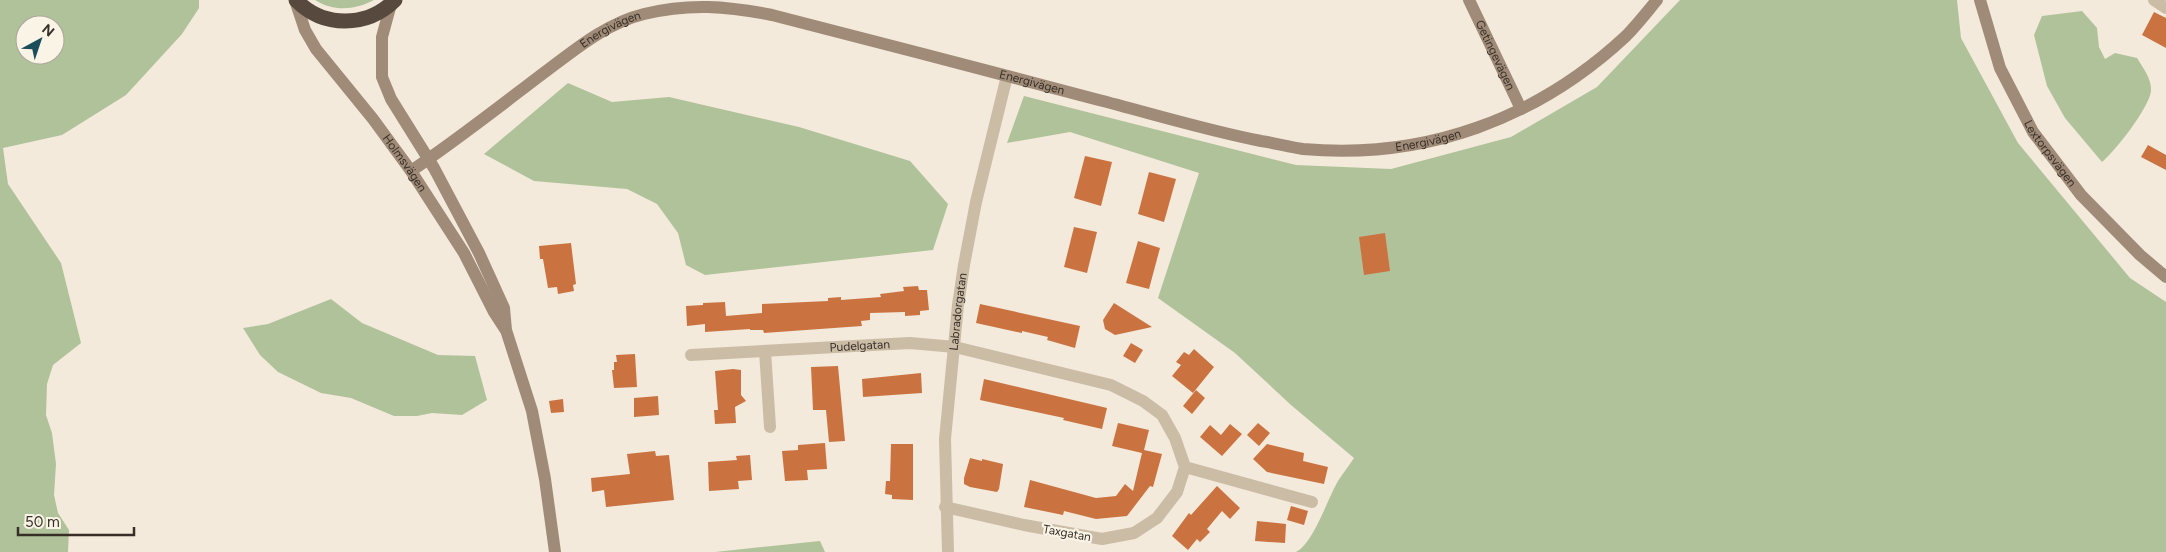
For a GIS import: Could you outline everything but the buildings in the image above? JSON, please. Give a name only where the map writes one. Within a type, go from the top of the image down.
[{"type":"highway","points":[[295,0],[316,15],[341,21],[368,18],[393,2]]},
{"type":"street","name":"Holmsvägen","points":[[295,0],[305,30],[316,49],[373,119],[411,171],[464,254],[494,312],[506,330]]},
{"type":"street","name":"Getingevägen","points":[[1469,0],[1521,110]]},
{"type":"street","name":"Energivägen","points":[[411,171],[579,46],[612,27],[642,14],[674,8],[734,7],[772,15],[1224,134],[1303,149],[1362,150],[1417,144],[1472,131],[1498,122],[1554,93],[1596,62],[1628,34],[1657,0]]},
{"type":"street","name":"Lextorpsvägen","points":[[1980,0],[2000,68],[2033,132],[2081,195],[2140,256],[2166,276]]},
{"type":"street","points":[[2154,0],[2166,8]]},
{"type":"street","name":"Holmsvägen","points":[[393,2],[382,37],[382,76],[391,99],[429,159],[480,253],[504,308],[506,330],[532,411],[545,478],[555,552]]},
{"type":"street","name":"Labradorgatan","points":[[948,552],[945,507],[945,439],[964,265],[976,202],[1007,76]]},
{"type":"street","name":"Pudelgatan","points":[[691,355],[910,343],[955,346]]},
{"type":"street","points":[[955,346],[1111,385],[1143,401],[1162,415],[1176,438],[1185,467],[1312,502]]},
{"type":"street","points":[[765,351],[770,427]]},
{"type":"street","name":"Taxgatan","points":[[945,507],[1024,525],[1102,539],[1134,533],[1157,518],[1177,492],[1185,467]]},
{"type":"green space","points":[[0,0],[199,0],[199,8],[182,34],[126,95],[62,135],[3,148],[8,184],[61,263],[81,343],[53,365],[47,384],[46,415],[52,433],[56,464],[54,495],[58,513],[69,530],[68,552],[0,552]]},
{"type":"green space","points":[[315,0],[374,0],[352,8],[337,8]]},
{"type":"green space","points":[[1680,0],[1957,0],[1961,38],[2018,143],[2130,278],[2166,302],[2166,552],[1296,552],[1314,531],[1338,481],[1354,458],[1291,405],[1235,353],[1158,298],[1199,173],[1070,132],[1007,143],[1024,96],[1296,165],[1391,169],[1511,137],[1597,87]]},
{"type":"green space","points":[[2082,11],[2097,28],[2099,47],[2105,59],[2115,53],[2137,58],[2147,74],[2151,87],[2149,98],[2138,118],[2123,139],[2102,162],[2065,118],[2047,86],[2034,35],[2042,16]]},
{"type":"green space","points":[[568,83],[612,102],[669,97],[799,127],[910,161],[948,204],[933,250],[705,275],[686,265],[678,233],[657,204],[627,189],[534,181],[484,154]]},
{"type":"green space","points":[[331,299],[362,323],[438,355],[475,356],[487,400],[462,415],[432,413],[417,416],[394,416],[351,398],[321,393],[278,372],[260,355],[243,328],[268,324]]},
{"type":"green space","points":[[820,541],[825,552],[715,552]]}]
